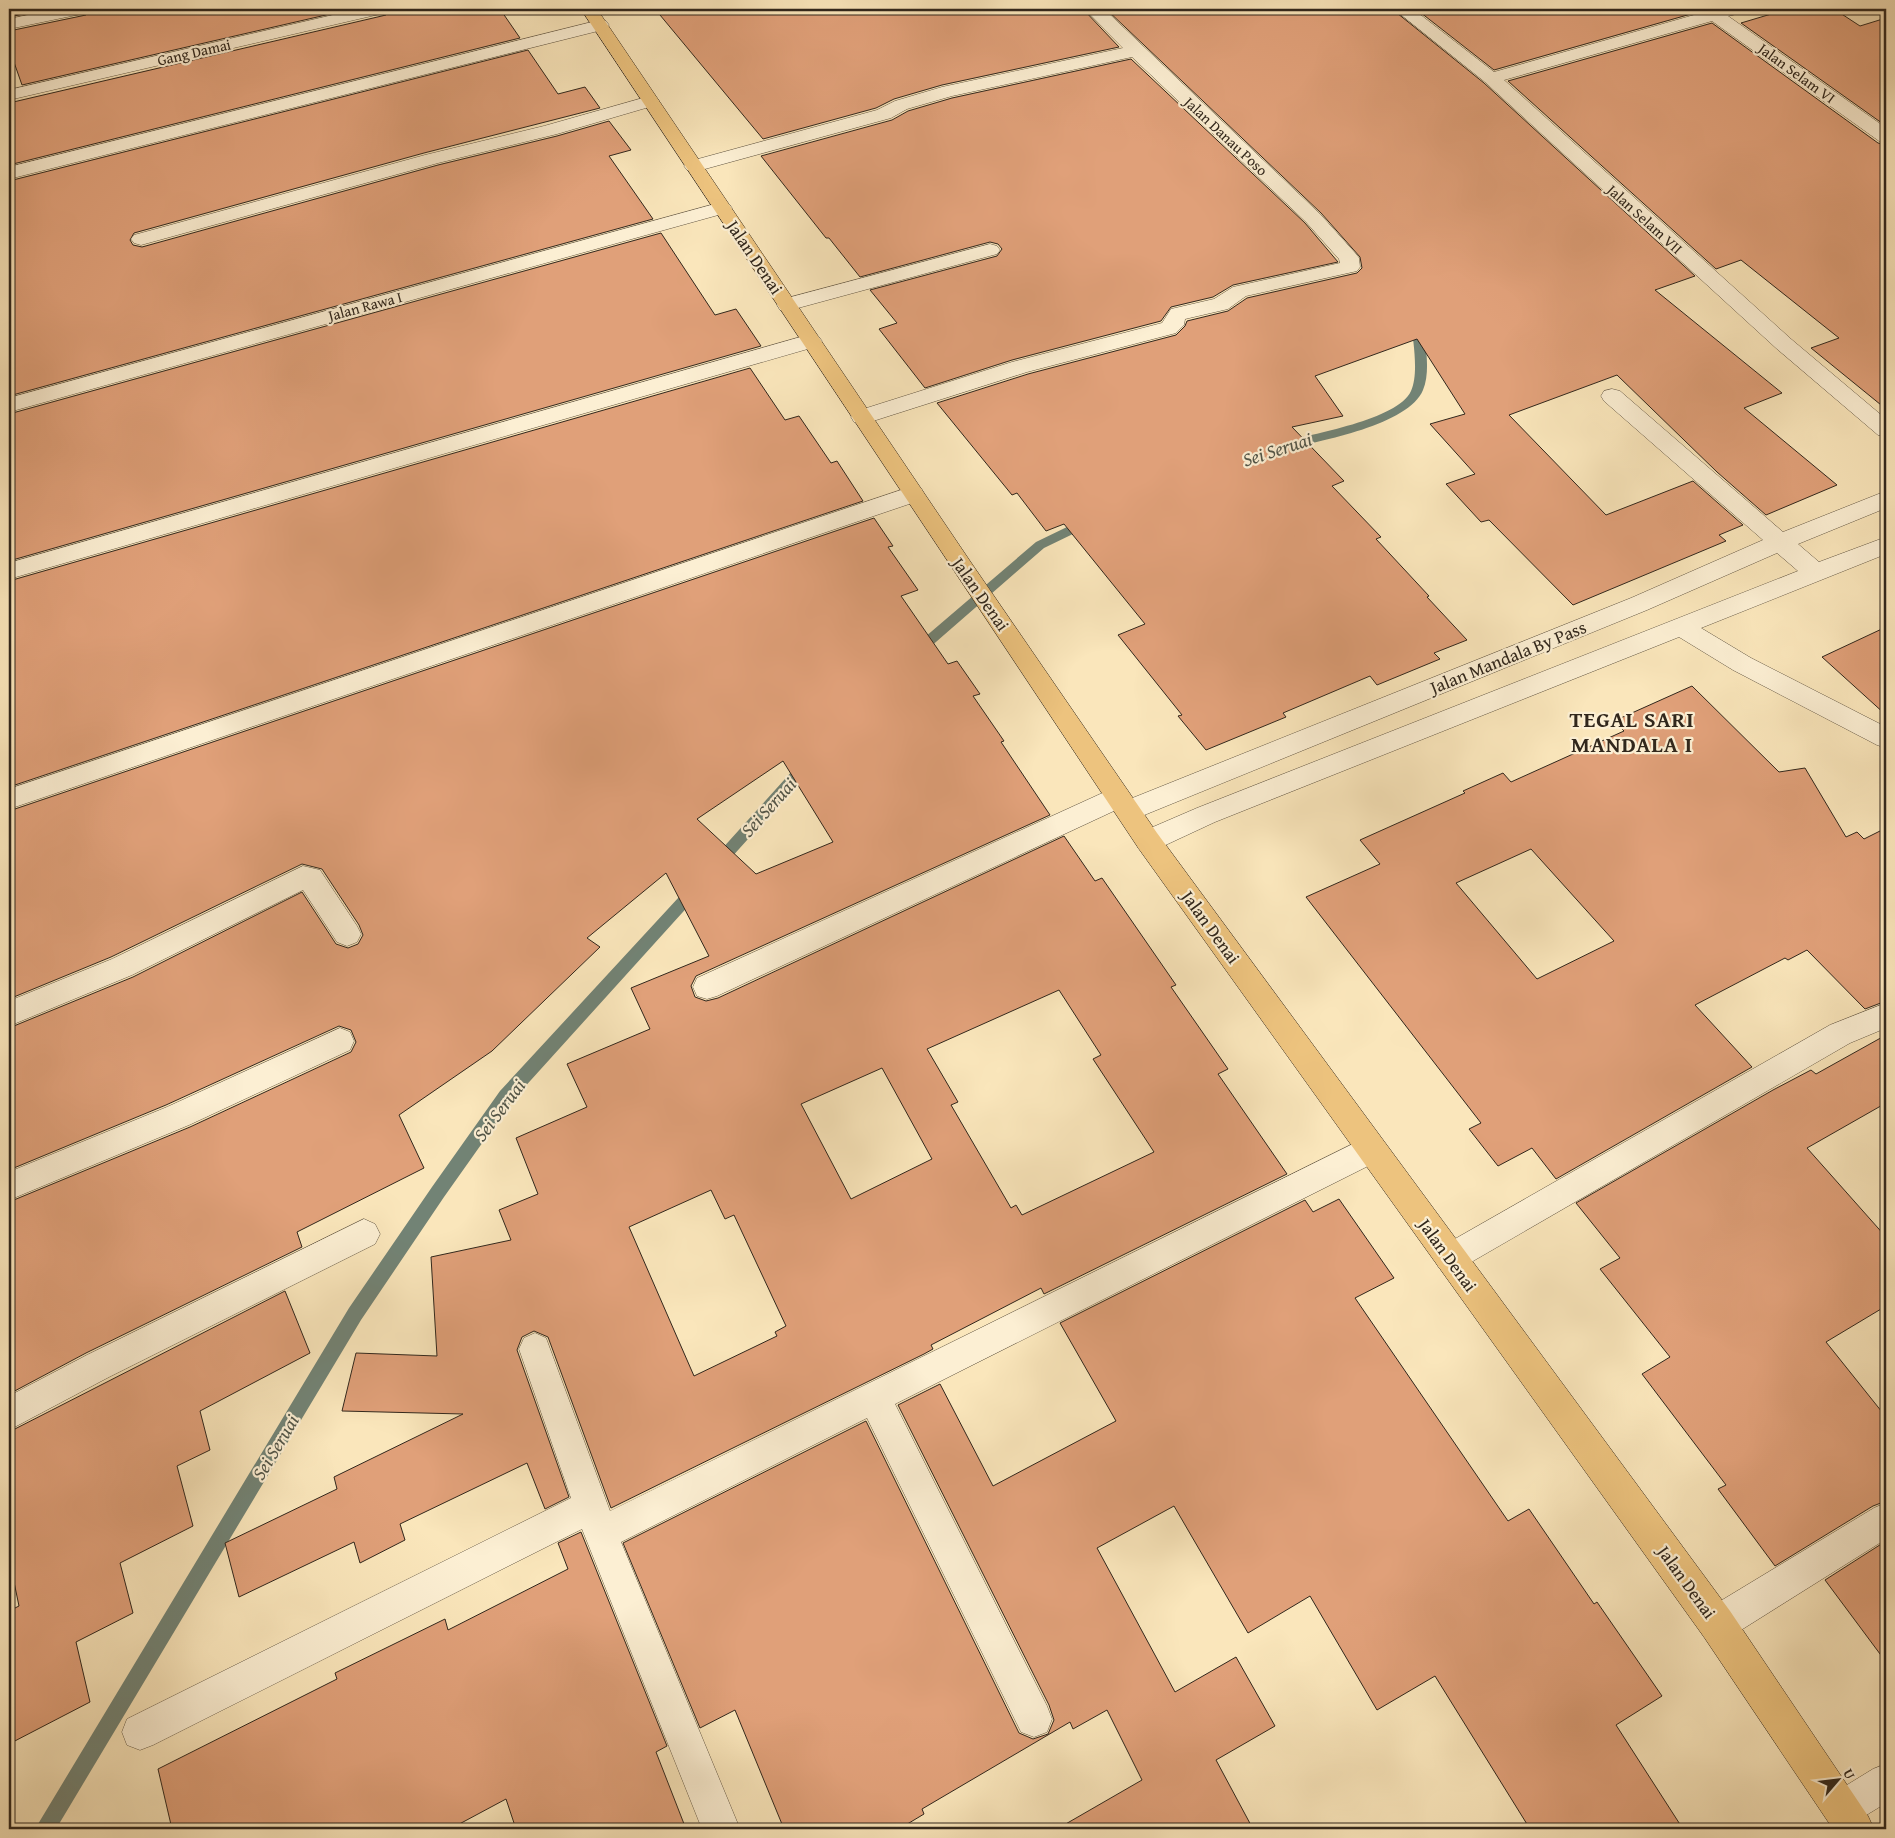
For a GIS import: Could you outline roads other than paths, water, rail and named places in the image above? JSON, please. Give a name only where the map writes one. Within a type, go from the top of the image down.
[{"type":"main road","name":"Jalan Denai","points":[[594,17],[1148,841],[1717,1624],[1849,1819]]},
{"type":"street","points":[[9,24],[80,9]]},
{"type":"street","name":"Gang Damai","points":[[9,95],[380,9]]},
{"type":"street","name":"Jalan Danau Poso","points":[[862,417],[1020,367],[1169,328],[1174,325],[1174,318],[1178,314],[1219,305],[1226,302],[1231,295],[1240,291],[1350,267],[1349,258],[1313,218],[1094,9]]},
{"type":"street","name":"Jalan Selam VII","points":[[1404,9],[1491,78],[1784,344],[1886,430]]},
{"type":"street","points":[[1491,78],[1711,12],[1735,9]]},
{"type":"street","name":"Jalan Selam VI","points":[[1711,12],[1886,137]]},
{"type":"street","points":[[9,173],[594,17]]},
{"type":"street","points":[[694,166],[884,114],[910,102],[948,91],[1136,51]]},
{"type":"street","points":[[141,239],[432,159],[550,130],[650,101]]},
{"type":"street","name":"Jalan Rawa I","points":[[9,405],[722,208]]},
{"type":"street","points":[[787,305],[990,250]]},
{"type":"street","points":[[9,571],[811,341]]},
{"type":"street","points":[[1612,396],[1816,573]]},
{"type":"street","points":[[9,799],[913,494]]},
{"type":"street","name":"Jalan Mandala By Pass","points":[[707,987],[1123,804],[1639,604],[1780,542],[1886,499]]},
{"type":"street","name":"Jalan Mandala By Pass","points":[[1148,841],[1206,815],[1886,545]]},
{"type":"street","points":[[1681,627],[1742,664],[1886,738]]},
{"type":"street","points":[[9,1014],[122,967],[303,877],[310,878],[347,934]]},
{"type":"street","points":[[1450,1258],[1840,1034],[1886,1015]]},
{"type":"street","points":[[9,1186],[170,1120],[340,1041]]},
{"type":"street","points":[[140,1732],[596,1520],[874,1398],[1371,1149]]},
{"type":"street","points":[[9,1414],[98,1366],[364,1234]]},
{"type":"street","points":[[535,1349],[596,1520],[721,1829]]},
{"type":"street","points":[[874,1398],[1034,1719]]},
{"type":"street","points":[[1717,1624],[1886,1520]]},
{"type":"street","points":[[1849,1819],[1886,1782]]},
{"type":"waterway","name":"Sei Seruai","points":[[1286,445],[1379,419],[1396,411],[1410,401],[1417,391],[1420,376],[1417,322]]},
{"type":"waterway","name":"Sei Seruai","points":[[916,652],[1040,545],[1071,530],[1089,524]]},
{"type":"waterway","name":"Sei Seruai","points":[[716,865],[808,763]]},
{"type":"waterway","name":"Sei Seruai","points":[[45,1829],[355,1314],[438,1192],[506,1096],[696,888]]},
{"type":"district","name":"TEGAL SARI MANDALA I","points":[[1632,732]]}]
